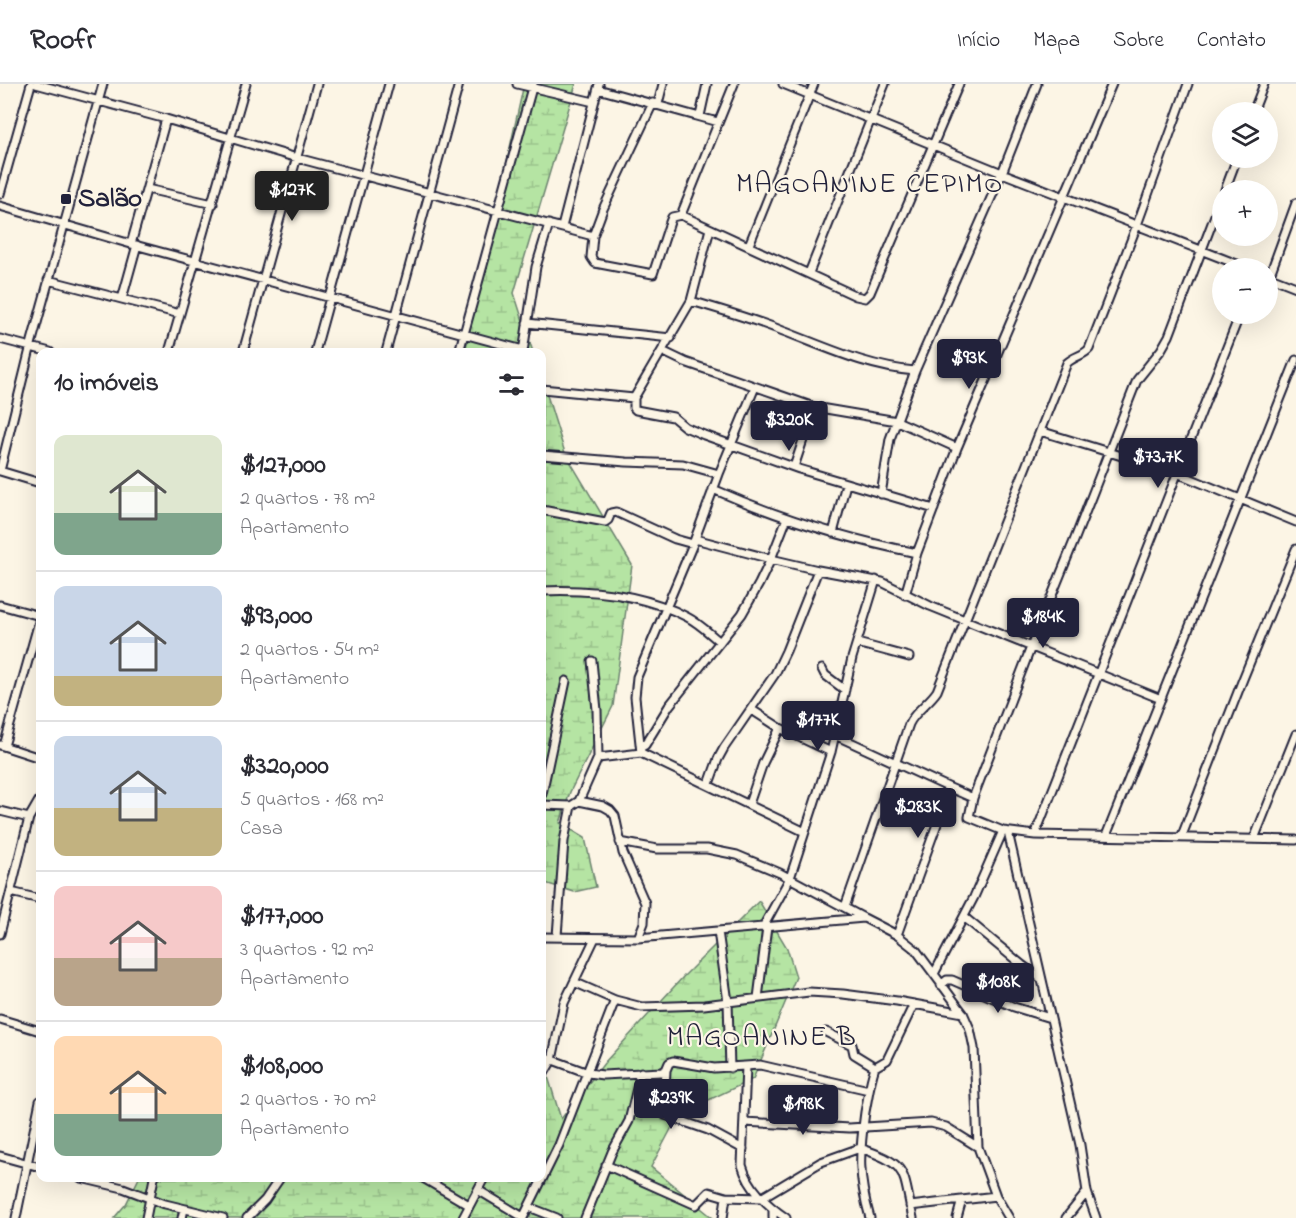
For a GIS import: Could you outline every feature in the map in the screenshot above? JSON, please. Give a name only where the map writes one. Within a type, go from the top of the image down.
[{"type":"street","points":[[0,194],[31,84]]},
{"type":"street","points":[[36,84],[297,158],[593,236]]},
{"type":"street","points":[[36,482],[0,471],[48,280],[103,84]]},
{"type":"street","points":[[170,348],[246,84]]},
{"type":"street","points":[[244,348],[317,84]]},
{"type":"street","points":[[316,348],[388,84]]},
{"type":"street","points":[[387,348],[459,84]]},
{"type":"street","points":[[517,84],[594,102]]},
{"type":"street","points":[[663,84],[603,209],[593,236],[591,257],[595,263],[653,274],[672,217],[681,215],[856,296],[865,298],[868,296],[934,146],[959,84]]},
{"type":"street","points":[[700,116],[707,84]]},
{"type":"street","points":[[681,215],[734,84]]},
{"type":"street","points":[[783,84],[1002,173],[1223,258]]},
{"type":"street","points":[[749,245],[814,84]]},
{"type":"street","points":[[809,273],[885,84]]},
{"type":"street","points":[[882,494],[886,454],[915,371],[1002,173],[1037,84]]},
{"type":"street","points":[[905,595],[917,553],[957,448],[1112,84]]},
{"type":"street","points":[[845,907],[912,718],[937,691],[1067,363],[1089,349],[1188,84]]},
{"type":"street","points":[[1257,102],[1264,84]]},
{"type":"street","points":[[460,348],[532,86]]},
{"type":"street","points":[[562,227],[598,86],[718,122]]},
{"type":"street","points":[[122,299],[147,189],[166,119]]},
{"type":"street","points":[[147,189],[213,204]]},
{"type":"street","points":[[1275,258],[1296,203]]},
{"type":"street","points":[[0,206],[134,245],[197,260],[513,348]]},
{"type":"street","points":[[523,348],[536,267],[549,225]]},
{"type":"street","points":[[1212,225],[1169,336],[1137,380],[1030,646],[973,798],[969,817],[1006,832],[1035,835],[1296,840]]},
{"type":"street","points":[[710,229],[691,301],[634,398],[634,408],[673,417],[685,427],[794,467],[934,509]]},
{"type":"street","points":[[48,280],[180,314]]},
{"type":"street","points":[[1278,281],[1296,287]]},
{"type":"street","points":[[691,301],[764,324],[849,358],[915,371]]},
{"type":"street","points":[[527,323],[671,338]]},
{"type":"street","points":[[1035,835],[1236,324]]},
{"type":"street","points":[[0,339],[36,349]]},
{"type":"street","points":[[662,351],[685,362],[814,407],[897,421],[957,448]]},
{"type":"street","points":[[1106,836],[1296,360]]},
{"type":"street","points":[[641,750],[636,714],[636,683],[754,387]]},
{"type":"street","points":[[546,389],[634,398]]},
{"type":"street","points":[[794,467],[814,407]]},
{"type":"street","points":[[1040,431],[1177,473],[1296,522]]},
{"type":"street","points":[[546,455],[683,464],[719,474]]},
{"type":"street","points":[[833,533],[846,484]]},
{"type":"street","points":[[713,489],[833,533],[917,553]]},
{"type":"street","points":[[546,511],[605,522],[611,513],[616,512],[675,539],[876,580],[905,595],[1161,699]]},
{"type":"street","points":[[641,750],[669,706],[750,601],[771,559],[787,518]]},
{"type":"street","points":[[1181,838],[1296,549]]},
{"type":"street","points":[[709,784],[721,753],[775,674],[818,570]]},
{"type":"street","points":[[758,998],[765,927],[790,878],[831,752],[844,690],[876,580]]},
{"type":"street","points":[[546,591],[581,591],[632,598],[666,608],[689,618],[720,642]]},
{"type":"street","points":[[0,605],[36,616]]},
{"type":"street","points":[[36,631],[2,746],[36,757]]},
{"type":"street","points":[[857,643],[909,657]]},
{"type":"street","points":[[546,805],[571,807],[579,801],[598,758],[597,710],[592,661]]},
{"type":"street","points":[[822,669],[825,675],[844,690]]},
{"type":"street","points":[[546,775],[566,681]]},
{"type":"street","points":[[752,710],[780,728],[831,752]]},
{"type":"street","points":[[749,804],[763,763],[780,728]]},
{"type":"street","points":[[1254,839],[1296,734]]},
{"type":"street","points":[[835,735],[973,798]]},
{"type":"street","points":[[598,758],[641,750],[805,832]]},
{"type":"street","points":[[897,935],[950,788]]},
{"type":"street","points":[[579,801],[603,806],[610,810],[617,823],[620,842],[645,903],[644,923],[638,938]]},
{"type":"street","points":[[0,934],[29,818],[36,806]]},
{"type":"street","points":[[557,936],[564,841],[571,807]]},
{"type":"street","points":[[0,811],[29,818]]},
{"type":"street","points":[[934,974],[1006,832]]},
{"type":"street","points":[[1006,832],[1080,1145],[1087,1192],[1096,1218]]},
{"type":"street","points":[[620,842],[657,849],[707,849],[753,861],[897,935],[916,950],[963,1013],[970,1029],[974,1048],[978,1147],[996,1196],[1007,1217]]},
{"type":"street","points":[[11,892],[36,898]]},
{"type":"street","points":[[964,917],[1040,978]]},
{"type":"street","points":[[546,937],[638,938],[864,918]]},
{"type":"street","points":[[718,931],[728,1002],[730,1068]]},
{"type":"street","points":[[546,1070],[552,1060],[561,1012],[595,938]]},
{"type":"street","points":[[941,985],[947,980],[952,980],[1014,1007],[1050,1018]]},
{"type":"street","points":[[574,982],[615,1000],[642,1007],[728,1002],[809,992],[843,994],[963,1013]]},
{"type":"street","points":[[546,1172],[588,1073],[615,1000]]},
{"type":"street","points":[[870,1218],[861,1182],[860,1148],[869,1090],[875,1067],[886,1060],[914,1004]]},
{"type":"street","points":[[0,1019],[36,1030]]},
{"type":"street","points":[[826,1032],[852,1045],[854,1054],[875,1067]]},
{"type":"street","points":[[546,1058],[588,1073],[603,1075],[666,1070]]},
{"type":"street","points":[[742,1149],[708,1130],[665,1115],[663,1112],[666,1070],[669,1063],[674,1061],[704,1068],[760,1065],[869,1090]]},
{"type":"street","points":[[746,1066],[742,1165],[761,1198],[786,1218]]},
{"type":"street","points":[[585,1218],[606,1165],[629,1121],[641,1072]]},
{"type":"street","points":[[16,1218],[36,1120]]},
{"type":"street","points":[[744,1122],[863,1128],[931,1123],[946,1127],[978,1147]]},
{"type":"street","points":[[606,1165],[699,1205],[709,1192],[726,1197],[761,1198],[821,1162],[860,1148],[891,1160],[901,1170],[913,1218]]},
{"type":"street","points":[[0,1156],[36,1166]]},
{"type":"street","points":[[102,1182],[184,1209],[223,1218]]},
{"type":"street","points":[[146,1218],[153,1182]]},
{"type":"street","points":[[247,1218],[265,1200],[277,1182]]},
{"type":"street","points":[[430,1182],[469,1205]]},
{"type":"street","points":[[463,1218],[482,1182]]},
{"type":"street","points":[[478,1190],[523,1217],[541,1182]]},
{"type":"street","points":[[1066,1218],[1087,1192]]},
{"type":"street","points":[[910,1206],[996,1196]]},
{"type":"street","points":[[723,1218],[726,1197]]},
{"type":"street","points":[[957,1218],[962,1200]]},
{"type":"street","points":[[530,1206],[557,1218]]},
{"type":"street","points":[[182,1218],[184,1209]]},
{"type":"street","points":[[772,1209],[773,1218]]},
{"type":"green space","points":[[524,84],[576,84],[514,293],[532,348],[466,348]]},
{"type":"green space","points":[[546,392],[565,453],[632,565],[613,706],[570,792],[560,823],[585,838],[596,887],[574,892],[546,883]]},
{"type":"green space","points":[[759,901],[787,948],[796,977],[753,1079],[679,1114],[651,1167],[713,1218],[114,1218],[126,1204],[137,1182],[546,1182],[546,1070],[561,1119],[605,1062],[683,977]]},
{"type":"place","name":"Salão","points":[[66,199]]},
{"type":"district","name":"MAGOANINE CEPIMO","points":[[870,185]]},
{"type":"district","name":"MAGOANINE B","points":[[762,1038]]}]
